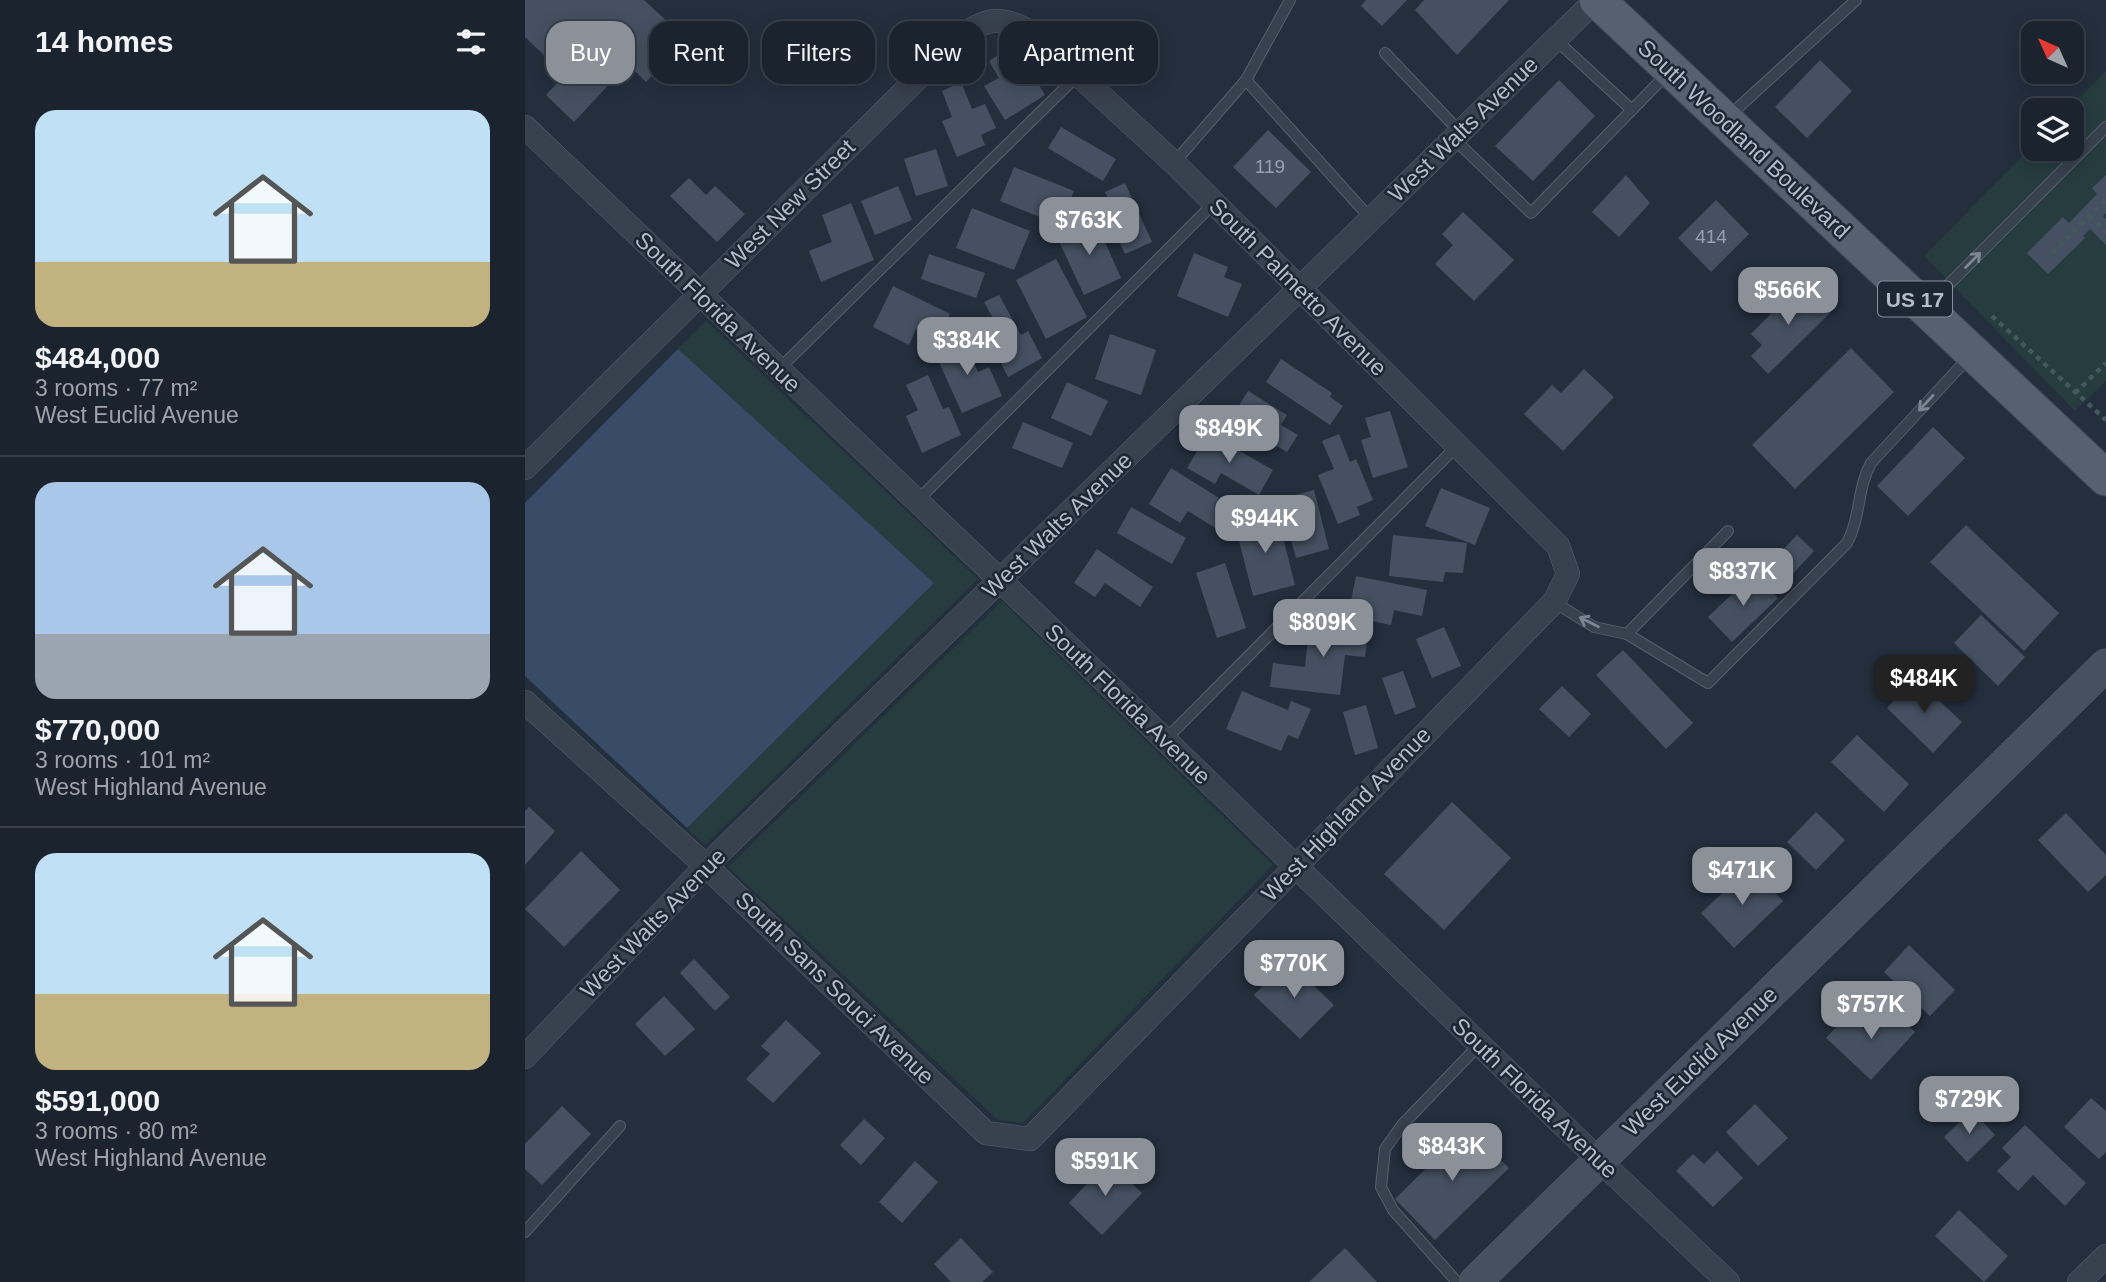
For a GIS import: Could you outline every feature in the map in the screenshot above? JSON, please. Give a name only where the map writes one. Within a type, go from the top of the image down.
[{"type":"main road","name":"South Woodland Boulevard","points":[[1596,0],[2106,478]]},
{"type":"street","name":"West Walts Avenue","points":[[525,1057],[706,866],[1596,0]]},
{"type":"street","name":"West New Street","points":[[525,468],[953,43],[978,25],[992,20],[1006,21]]},
{"type":"street","name":"South Palmetto Avenue","points":[[1088,84],[1174,163],[1558,546],[1568,574]]},
{"type":"street","name":"South Florida Avenue","points":[[525,128],[1000,580],[1479,1045],[1728,1282]]},
{"type":"street","name":"West Highland Avenue","points":[[1030,1139],[1555,602],[1568,574]]},
{"type":"street","name":"West Euclid Avenue","points":[[1475,1282],[2106,665]]},
{"type":"street","name":"South Sans Souci Avenue","points":[[525,702],[706,866],[986,1133],[1030,1139]]},
{"type":"street","points":[[2079,1282],[2106,1256]]},
{"type":"lane","points":[[1174,163],[1246,80],[1290,0]]},
{"type":"lane","points":[[1725,121],[1856,0]]},
{"type":"lane","points":[[1555,39],[1632,110]]},
{"type":"lane","points":[[1385,53],[1531,213],[1671,70]]},
{"type":"lane","points":[[1246,80],[1371,219]]},
{"type":"lane","points":[[778,370],[1069,84]]},
{"type":"lane","points":[[1925,308],[2106,127]]},
{"type":"lane","points":[[917,501],[1213,204]]},
{"type":"lane","points":[[1555,602],[1594,627],[1627,634],[1708,682],[1847,543],[1856,527],[1863,477],[1871,463],[1973,353]]},
{"type":"lane","points":[[1165,740],[1458,445]]},
{"type":"lane","points":[[1627,634],[1728,531]]},
{"type":"lane","points":[[1457,1282],[1393,1210],[1381,1187],[1385,1149],[1402,1125],[1479,1045]]},
{"type":"lane","points":[[525,1232],[620,1126]]},
{"type":"path","points":[[2052,253],[2106,200]]},
{"type":"path","points":[[2089,216],[2106,233]]},
{"type":"path","points":[[1992,316],[2106,420]]},
{"type":"path","points":[[2075,393],[2106,363]]},
{"type":"green space","points":[[2106,71],[2106,381],[2075,411],[1924,256],[2021,157],[2021,161],[2084,161],[2084,98],[2079,98]]},
{"type":"green space","points":[[706,321],[978,579],[705,845],[687,828],[934,583],[678,349]]},
{"type":"green space","points":[[1002,601],[1273,865],[1023,1123],[998,1120],[728,867]]},
{"type":"water","points":[[678,349],[934,583],[687,828],[525,676],[525,503]]},
{"type":"building","points":[[525,0],[644,0],[667,21],[649,21],[649,79],[646,82],[635,71],[635,21],[546,21],[546,57],[525,37]]},
{"type":"building","points":[[1366,0],[1407,0],[1382,26],[1361,6]]},
{"type":"building","points":[[1424,0],[1509,0],[1457,55],[1415,10]]},
{"type":"building","points":[[999,55],[999,78],[989,61]]},
{"type":"building","points":[[1820,60],[1852,91],[1807,138],[1775,107]]},
{"type":"building","points":[[999,78],[999,84],[1038,84],[1045,95],[1005,120],[984,86]]},
{"type":"building","points":[[1559,80],[1595,116],[1533,181],[1495,146]]},
{"type":"building","points":[[556,84],[609,84],[574,122],[546,95]]},
{"type":"building","points":[[962,84],[972,109],[985,104],[996,128],[981,135],[985,145],[957,157],[942,121],[952,117],[942,91]]},
{"type":"building","points":[[1061,127],[1116,159],[1103,181],[1048,148]]},
{"type":"building","points":[[1268,130],[1311,172],[1276,208],[1233,167]]},
{"type":"building","points":[[936,149],[948,186],[916,196],[904,159]]},
{"type":"building","points":[[1014,167],[1074,191],[1060,225],[1000,201]]},
{"type":"building","points":[[1626,175],[1650,203],[1619,237],[1592,212]]},
{"type":"building","points":[[2106,175],[2106,213],[2103,216],[2106,219],[2106,245],[2090,229],[2083,236],[2085,238],[2048,274],[2027,253],[2063,217],[2069,223],[2097,194],[2092,188]]},
{"type":"building","points":[[689,178],[706,195],[715,186],[745,214],[717,242],[670,196]]},
{"type":"building","points":[[1125,183],[1152,242],[1125,254],[1108,218],[1115,214],[1105,192]]},
{"type":"building","points":[[898,186],[912,220],[875,235],[861,201]]},
{"type":"building","points":[[1716,200],[1749,234],[1711,272],[1678,238]]},
{"type":"building","points":[[851,203],[874,260],[821,282],[809,251],[832,242],[822,215]]},
{"type":"building","points":[[972,208],[1030,231],[1014,270],[956,248]]},
{"type":"building","points":[[1463,212],[1514,260],[1474,301],[1435,264],[1453,245],[1442,234]]},
{"type":"building","points":[[1095,220],[1121,278],[1084,295],[1057,237]]},
{"type":"building","points":[[1194,253],[1228,267],[1224,277],[1242,284],[1228,317],[1177,296]]},
{"type":"building","points":[[929,254],[985,273],[976,298],[921,279]]},
{"type":"building","points":[[1056,259],[1087,317],[1046,339],[1016,280]]},
{"type":"building","points":[[1802,282],[1831,312],[1768,374],[1751,356],[1762,345],[1751,334]]},
{"type":"building","points":[[893,286],[950,314],[937,340],[916,329],[909,345],[873,327]]},
{"type":"building","points":[[999,295],[1021,335],[1028,331],[1042,358],[1008,377],[983,329],[995,322],[984,302]]},
{"type":"building","points":[[961,333],[978,372],[989,367],[1002,396],[962,413],[938,360],[950,355],[945,341]]},
{"type":"building","points":[[1110,334],[1156,350],[1141,395],[1095,379]]},
{"type":"building","points":[[1851,348],[1894,392],[1795,489],[1752,445]]},
{"type":"building","points":[[1281,359],[1332,393],[1330,397],[1343,406],[1330,425],[1266,382]]},
{"type":"building","points":[[1584,369],[1614,397],[1563,451],[1524,414],[1552,385],[1561,393]]},
{"type":"building","points":[[928,375],[943,409],[949,407],[961,435],[922,453],[906,416],[918,410],[906,385]]},
{"type":"building","points":[[1067,382],[1108,401],[1091,436],[1051,418]]},
{"type":"building","points":[[1248,391],[1287,415],[1281,425],[1298,435],[1287,452],[1263,438],[1256,450],[1224,430]]},
{"type":"building","points":[[1390,411],[1408,467],[1373,478],[1361,440],[1371,437],[1365,418]]},
{"type":"building","points":[[1023,422],[1073,443],[1062,468],[1012,448]]},
{"type":"building","points":[[1933,427],[1965,458],[1908,516],[1877,486]]},
{"type":"building","points":[[1208,433],[1273,470],[1259,495],[1221,473],[1215,484],[1187,468]]},
{"type":"building","points":[[1339,434],[1350,462],[1356,459],[1373,500],[1357,507],[1360,515],[1338,524],[1318,475],[1334,469],[1322,441]]},
{"type":"building","points":[[1171,468],[1219,498],[1214,506],[1230,516],[1220,531],[1188,511],[1180,523],[1149,504]]},
{"type":"building","points":[[1441,488],[1490,508],[1475,545],[1425,526]]},
{"type":"building","points":[[1314,490],[1329,549],[1296,558],[1280,499]]},
{"type":"building","points":[[1131,507],[1186,538],[1172,564],[1117,533]]},
{"type":"building","points":[[1277,513],[1295,585],[1253,596],[1235,525]]},
{"type":"building","points":[[1966,525],[2059,613],[2024,651],[1930,562]]},
{"type":"building","points":[[1393,535],[1467,543],[1463,573],[1445,572],[1443,582],[1389,576]]},
{"type":"building","points":[[1797,535],[1814,551],[1776,592],[1758,576]]},
{"type":"building","points":[[1097,549],[1153,587],[1140,607],[1105,583],[1095,597],[1074,583]]},
{"type":"building","points":[[1225,563],[1246,628],[1217,638],[1196,573]]},
{"type":"building","points":[[1754,573],[1778,598],[1732,642],[1708,617]]},
{"type":"building","points":[[1356,576],[1427,590],[1422,616],[1394,610],[1391,625],[1348,616]]},
{"type":"building","points":[[1981,615],[2025,657],[1998,686],[1954,643]]},
{"type":"building","points":[[1310,621],[1369,628],[1365,657],[1345,655],[1340,695],[1270,687],[1273,663],[1305,667]]},
{"type":"building","points":[[1444,627],[1461,666],[1432,678],[1416,639]]},
{"type":"building","points":[[1623,650],[1693,723],[1666,749],[1596,675]]},
{"type":"building","points":[[1403,671],[1416,707],[1395,715],[1382,678]]},
{"type":"building","points":[[1915,678],[1962,722],[1933,753],[1887,708]]},
{"type":"building","points":[[1562,686],[1591,714],[1569,737],[1539,709]]},
{"type":"building","points":[[1242,691],[1288,710],[1291,701],[1311,709],[1298,739],[1288,735],[1281,751],[1226,729]]},
{"type":"building","points":[[1366,705],[1378,748],[1355,755],[1343,712]]},
{"type":"building","points":[[1857,735],[1909,784],[1884,812],[1831,762]]},
{"type":"building","points":[[1452,802],[1511,858],[1444,930],[1384,874]]},
{"type":"building","points":[[529,807],[555,831],[525,865],[525,811]]},
{"type":"building","points":[[1816,812],[1845,840],[1816,870],[1787,842]]},
{"type":"building","points":[[2066,813],[2106,855],[2106,875],[2088,892],[2038,840]]},
{"type":"building","points":[[581,851],[620,890],[564,947],[525,909]]},
{"type":"building","points":[[1750,867],[1783,901],[1734,948],[1701,913]]},
{"type":"building","points":[[1909,945],[1955,990],[1930,1016],[1884,972]]},
{"type":"building","points":[[694,959],[730,997],[715,1011],[680,973]]},
{"type":"building","points":[[1287,960],[1334,1005],[1300,1039],[1254,995]]},
{"type":"building","points":[[664,996],[695,1029],[665,1056],[635,1024]]},
{"type":"building","points":[[1888,1006],[1915,1032],[1871,1080],[1826,1038],[1848,1014],[1865,1030]]},
{"type":"building","points":[[786,1020],[821,1053],[773,1103],[746,1079],[770,1054],[761,1046]]},
{"type":"building","points":[[2091,1098],[2106,1111],[2106,1152],[2099,1159],[2064,1127]]},
{"type":"building","points":[[1755,1104],[1788,1138],[1758,1166],[1726,1132]]},
{"type":"building","points":[[562,1106],[591,1134],[542,1185],[525,1169],[525,1144]]},
{"type":"building","points":[[1972,1110],[1995,1135],[1967,1162],[1944,1137]]},
{"type":"building","points":[[864,1119],[885,1138],[861,1165],[840,1145]]},
{"type":"building","points":[[2025,1125],[2086,1183],[2065,1206],[2033,1175],[2018,1191],[1997,1171],[2011,1157],[2002,1148]]},
{"type":"building","points":[[1468,1127],[1509,1168],[1435,1240],[1395,1199]]},
{"type":"building","points":[[1717,1151],[1743,1178],[1713,1207],[1676,1171],[1693,1154],[1704,1164]]},
{"type":"building","points":[[915,1161],[938,1182],[902,1223],[879,1202]]},
{"type":"building","points":[[1108,1161],[1142,1193],[1102,1235],[1069,1203]]},
{"type":"building","points":[[1959,1210],[2008,1256],[1984,1282],[1935,1236]]},
{"type":"building","points":[[961,1238],[993,1272],[982,1282],[951,1282],[934,1264]]},
{"type":"building","points":[[1345,1248],[1377,1282],[1309,1282]]}]
